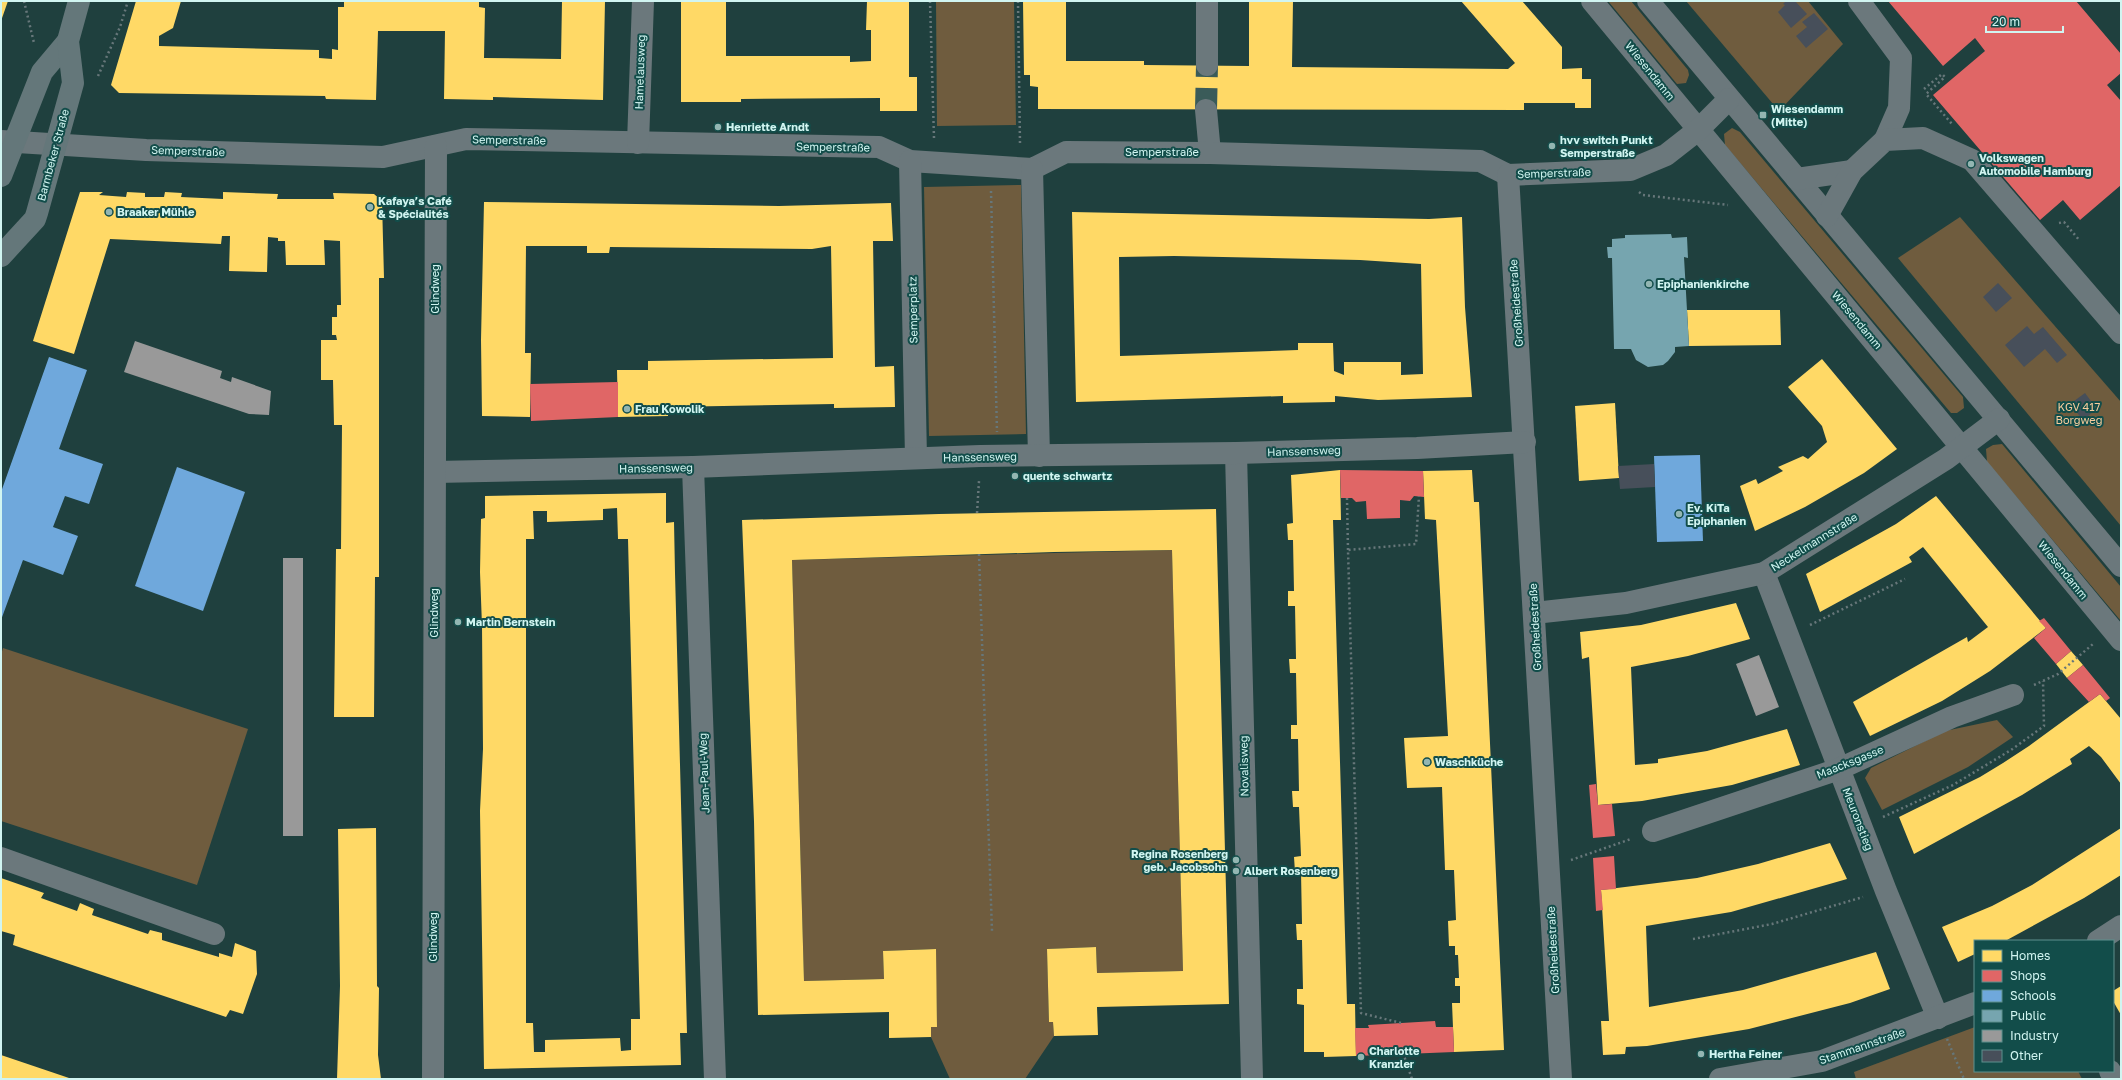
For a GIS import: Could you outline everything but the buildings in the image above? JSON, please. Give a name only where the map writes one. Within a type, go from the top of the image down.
[{"type":"main road","name":"Barmbeker Straße","points":[[1,256],[35,219],[73,83],[68,41],[79,1]]},
{"type":"main road","name":"Barmbeker Straße","points":[[1,176],[8,141],[42,72],[68,41]]},
{"type":"street","name":"Hamelausweg","points":[[638,143],[642,1]]},
{"type":"street","points":[[1207,1],[1207,65]]},
{"type":"street","name":"Wiesendamm","points":[[1592,1],[1962,446],[2116,634]]},
{"type":"street","points":[[1648,1],[2121,566]]},
{"type":"street","points":[[1827,216],[1852,171],[1884,140],[1899,108],[1902,58],[1859,1]]},
{"type":"street","name":"Semperstraße","points":[[8,141],[146,150],[383,158],[466,139],[879,148],[910,162],[1026,169],[1066,152],[1210,153],[1480,161],[1508,175],[1630,170],[1666,155],[1698,130],[1729,99]]},
{"type":"street","points":[[1206,110],[1210,153]]},
{"type":"street","points":[[1884,140],[1923,138],[1972,160],[2121,333]]},
{"type":"street","name":"Glindweg","points":[[433,1079],[436,146]]},
{"type":"street","name":"Semperplatz","points":[[910,162],[916,458]]},
{"type":"street","points":[[1026,169],[1038,456]]},
{"type":"street","points":[[1797,179],[1852,171]]},
{"type":"street","name":"Großheidestraße","points":[[1508,175],[1525,442],[1561,1079]]},
{"type":"street","name":"Neckelmannstraße","points":[[1534,613],[1626,603],[1764,573],[1946,459],[1999,419]]},
{"type":"street","name":"Hanssensweg","points":[[435,472],[693,467],[989,456],[1417,448],[1525,442]]},
{"type":"street","name":"Novalisweg","points":[[1236,452],[1252,1079]]},
{"type":"street","name":"Jean-Paul-Weg","points":[[693,467],[715,1079]]},
{"type":"street","name":"Meuronstieg","points":[[1764,573],[1886,891],[1938,1018]]},
{"type":"street","name":"Maacksgasse","points":[[1653,831],[1839,769],[1952,717],[2013,695]]},
{"type":"street","points":[[1,858],[214,934]]},
{"type":"street","points":[[2100,940],[2121,926]]},
{"type":"street","name":"Stammannstraße","points":[[1720,1079],[1825,1070],[1974,1002]]},
{"type":"path","points":[[97,79],[100,67],[120,27],[128,1]]},
{"type":"path","points":[[930,1],[935,164]]},
{"type":"path","points":[[1018,1],[1026,169]]},
{"type":"path","points":[[24,3],[42,72]]},
{"type":"path","points":[[1925,89],[1942,74]]},
{"type":"path","points":[[977,513],[989,456],[991,167]]},
{"type":"path","points":[[1612,170],[1642,195],[1764,209]]},
{"type":"path","points":[[1348,550],[1416,544],[1419,496]]},
{"type":"path","points":[[1347,498],[1362,1013],[1401,1023]]},
{"type":"path","points":[[979,554],[992,931]]},
{"type":"path","points":[[1787,634],[1825,619],[1905,579]]},
{"type":"path","points":[[2013,695],[2058,674],[2116,634]]},
{"type":"path","points":[[1861,827],[1953,785],[2011,750],[2044,726],[2043,681]]},
{"type":"path","points":[[1548,868],[1653,831]]},
{"type":"path","points":[[1693,939],[1772,924],[1886,891]]},
{"type":"path","points":[[1938,1018],[1964,1079]]},
{"type":"path","points":[[1403,1053],[1412,1079]]},
{"type":"green space","points":[[936,1],[1014,1],[1016,125],[937,126]]},
{"type":"green space","points":[[1608,1],[1631,1],[1688,70],[1689,75],[1686,83],[1677,84]]},
{"type":"green space","points":[[1686,1],[1808,1],[1843,44],[1779,111]]},
{"type":"green space","points":[[1732,128],[1740,132],[1963,397],[1964,408],[1957,413],[1951,413],[1725,145],[1724,134]]},
{"type":"green space","points":[[1021,185],[1026,434],[929,436],[924,187]]},
{"type":"green space","name":"KGV 417 Borgweg","points":[[1960,217],[2121,402],[2121,526],[1898,258]]},
{"type":"green space","points":[[2002,444],[2121,587],[2121,621],[1987,462],[1986,449],[1993,445]]},
{"type":"green space","points":[[1172,550],[1183,971],[1097,973],[1096,947],[1047,949],[1049,1022],[1053,1022],[1054,1036],[1025,1079],[950,1079],[931,1037],[931,1027],[937,1026],[935,949],[883,951],[884,979],[804,981],[792,560]]},
{"type":"green space","points":[[3,648],[248,729],[197,885],[1,821],[1,655]]},
{"type":"green space","points":[[1997,720],[2013,737],[1968,767],[1882,810],[1865,778],[1871,768],[1945,731]]},
{"type":"green space","points":[[1974,1027],[1974,1072],[2078,1072],[2082,1079],[1856,1079],[1854,1072]]},
{"type":"tunnel","points":[[1206,110],[1207,65]]},
{"type":"place","name":"Wiesendamm (Mitte)","points":[[1763,115]]},
{"type":"place","name":"Henriette Arndt","points":[[718,127]]},
{"type":"place","name":"hvv switch Punkt Semperstraße","points":[[1552,146]]},
{"type":"place","name":"Volkswagen Automobile Hamburg","points":[[1971,164]]},
{"type":"place","name":"Kafaya’s Café & Spécialités","points":[[370,207]]},
{"type":"place","name":"Braaker Mühle","points":[[109,212]]},
{"type":"place","name":"Epiphanienkirche","points":[[1649,284]]},
{"type":"place","name":"Frau Kowolik","points":[[627,409]]},
{"type":"place","name":"quente schwartz","points":[[1015,476]]},
{"type":"place","name":"Ev. KiTa Epiphanien","points":[[1679,514]]},
{"type":"place","name":"Martin Bernstein","points":[[458,622]]},
{"type":"place","name":"Waschküche","points":[[1427,762]]},
{"type":"place","name":"Regina Rosenberg geb. Jacobsohn","points":[[1236,860]]},
{"type":"place","name":"Albert Rosenberg","points":[[1236,871]]},
{"type":"place","name":"Hertha Feiner","points":[[1701,1054]]},
{"type":"place","name":"Charlotte Kranzler","points":[[1361,1057]]}]
